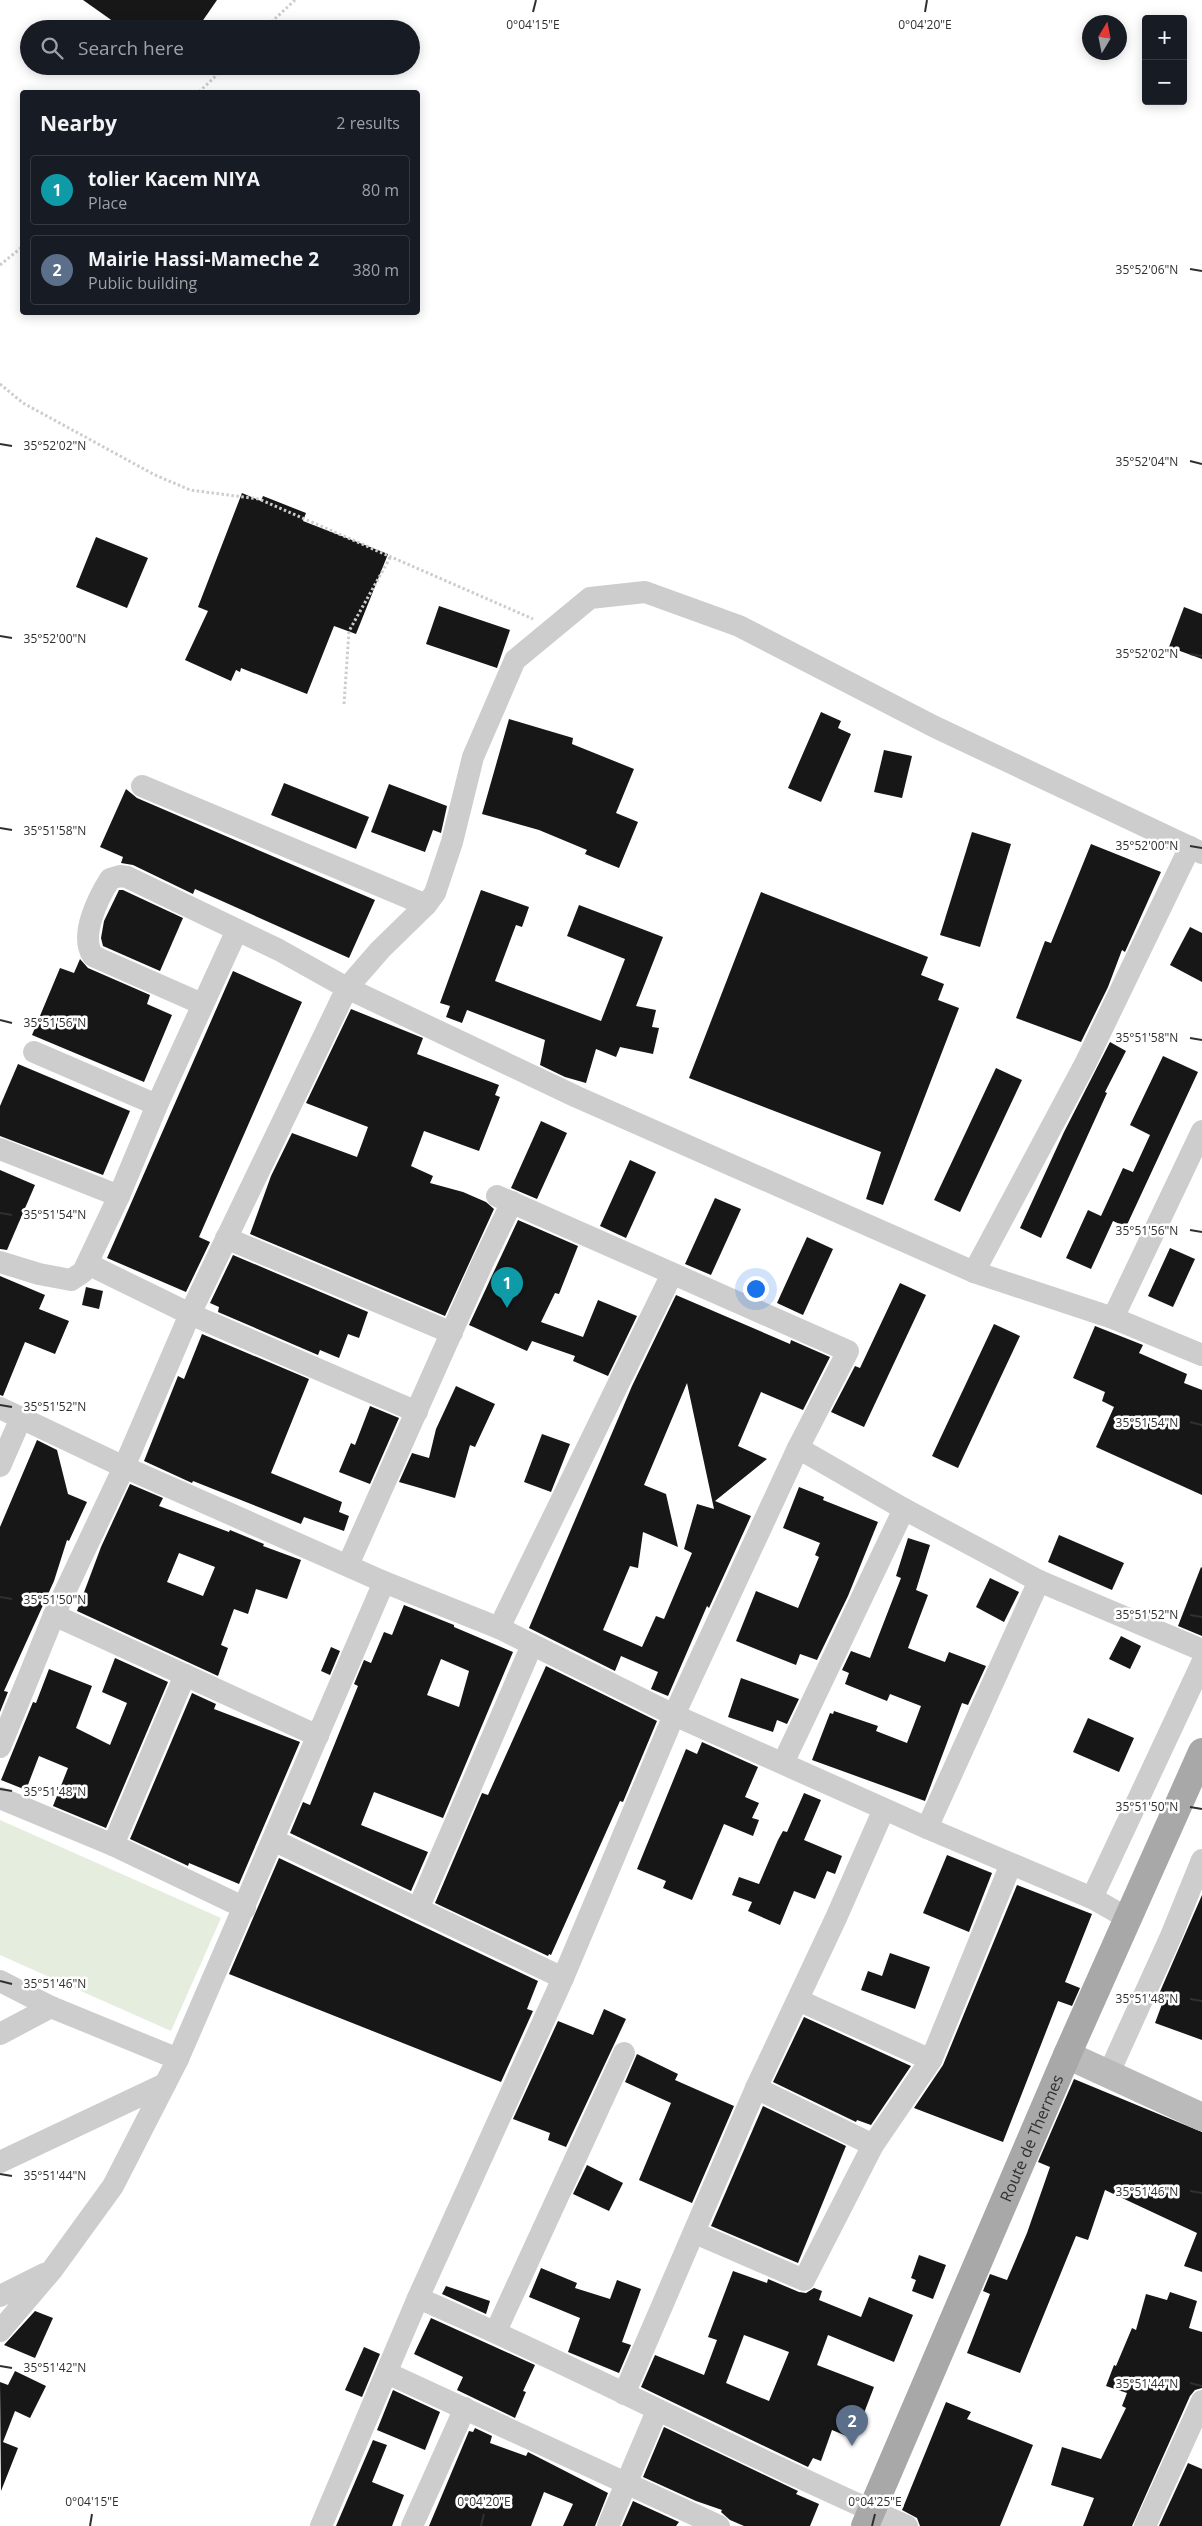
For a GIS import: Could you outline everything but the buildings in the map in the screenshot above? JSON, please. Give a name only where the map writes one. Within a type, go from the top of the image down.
[{"type":"main road","name":"Route de Thermes","points":[[868,2518],[1202,1752]]},
{"type":"main road","points":[[1068,2056],[1202,2117]]},
{"type":"street","points":[[0,1747],[54,1615],[124,1467],[190,1314],[348,988],[380,950],[426,906],[435,892],[452,842],[474,757],[515,660],[590,598],[645,592],[739,626],[935,727],[1196,850],[974,1272]]},
{"type":"street","points":[[142,786],[426,906]]},
{"type":"street","points":[[202,1004],[93,956],[87,942],[87,932],[104,888],[110,879],[120,876],[127,877],[237,930],[348,988],[577,1097],[974,1272],[1113,1318],[1201,1352]]},
{"type":"street","points":[[0,1262],[39,1274],[71,1280],[79,1276],[88,1264],[202,1004],[237,930]]},
{"type":"street","points":[[34,1052],[157,1105]]},
{"type":"street","points":[[1113,1318],[1202,1132]]},
{"type":"street","points":[[0,1149],[119,1196]]},
{"type":"street","points":[[321,2526],[418,2298],[563,1978],[674,1714],[798,1448],[848,1352],[505,1199],[482,1264],[418,1412],[348,1565]]},
{"type":"street","points":[[226,1238],[452,1333]]},
{"type":"street","points":[[88,1264],[190,1314],[418,1412]]},
{"type":"street","points":[[499,1628],[672,1274]]},
{"type":"street","points":[[0,1408],[124,1467],[384,1582],[499,1628],[532,1646],[674,1714],[927,1828],[1092,1898],[1129,1919]]},
{"type":"street","points":[[0,1466],[21,1418]]},
{"type":"street","points":[[798,1448],[904,1510],[1039,1581],[1202,1650]]},
{"type":"street","points":[[783,1764],[904,1510]]},
{"type":"street","points":[[927,1828],[1039,1581]]},
{"type":"street","points":[[0,2331],[52,2270],[113,2186],[178,2059],[245,1908],[384,1582]]},
{"type":"street","points":[[54,1615],[318,1736]]},
{"type":"street","points":[[418,1909],[532,1646]]},
{"type":"street","points":[[1092,1898],[1202,1663]]},
{"type":"street","points":[[113,1844],[185,1675]]},
{"type":"street","points":[[0,1798],[113,1844],[245,1908]]},
{"type":"street","points":[[624,2394],[696,2233],[756,2088],[798,2000],[884,1808]]},
{"type":"street","points":[[273,1840],[563,1978]]},
{"type":"street","points":[[1108,2075],[1171,1936],[1202,1860]]},
{"type":"street","points":[[696,2233],[804,2280],[873,2145],[931,2060],[1012,1864]]},
{"type":"street","points":[[0,1981],[51,2007],[178,2059]]},
{"type":"street","points":[[798,2000],[931,2060]]},
{"type":"street","points":[[0,2034],[51,2007]]},
{"type":"street","points":[[496,2331],[624,2053]]},
{"type":"street","points":[[0,2162],[165,2084]]},
{"type":"street","points":[[756,2088],[873,2145]]},
{"type":"street","points":[[0,2296],[52,2270]]},
{"type":"street","points":[[418,2298],[496,2331],[868,2518],[907,2526]]},
{"type":"street","points":[[387,2373],[626,2485],[719,2526]]},
{"type":"street","points":[[1145,2526],[1202,2401]]},
{"type":"street","points":[[412,2526],[465,2408]]},
{"type":"street","points":[[608,2526],[657,2411]]},
{"type":"path","points":[[274,20],[295,0]]},
{"type":"path","points":[[201,90],[217,75]]},
{"type":"path","points":[[0,266],[20,248]]},
{"type":"path","points":[[0,384],[23,403],[153,474],[190,490],[259,499],[553,628]]},
{"type":"path","points":[[344,704],[349,631],[391,556]]},
{"type":"green space","points":[[0,1820],[221,1918],[171,2031],[0,1955]]},
{"type":"place","name":"tolier Kacem NIYA","points":[[507,1308]]},
{"type":"place","name":"Mairie Hassi-Mameche 2","points":[[852,2446]]}]
